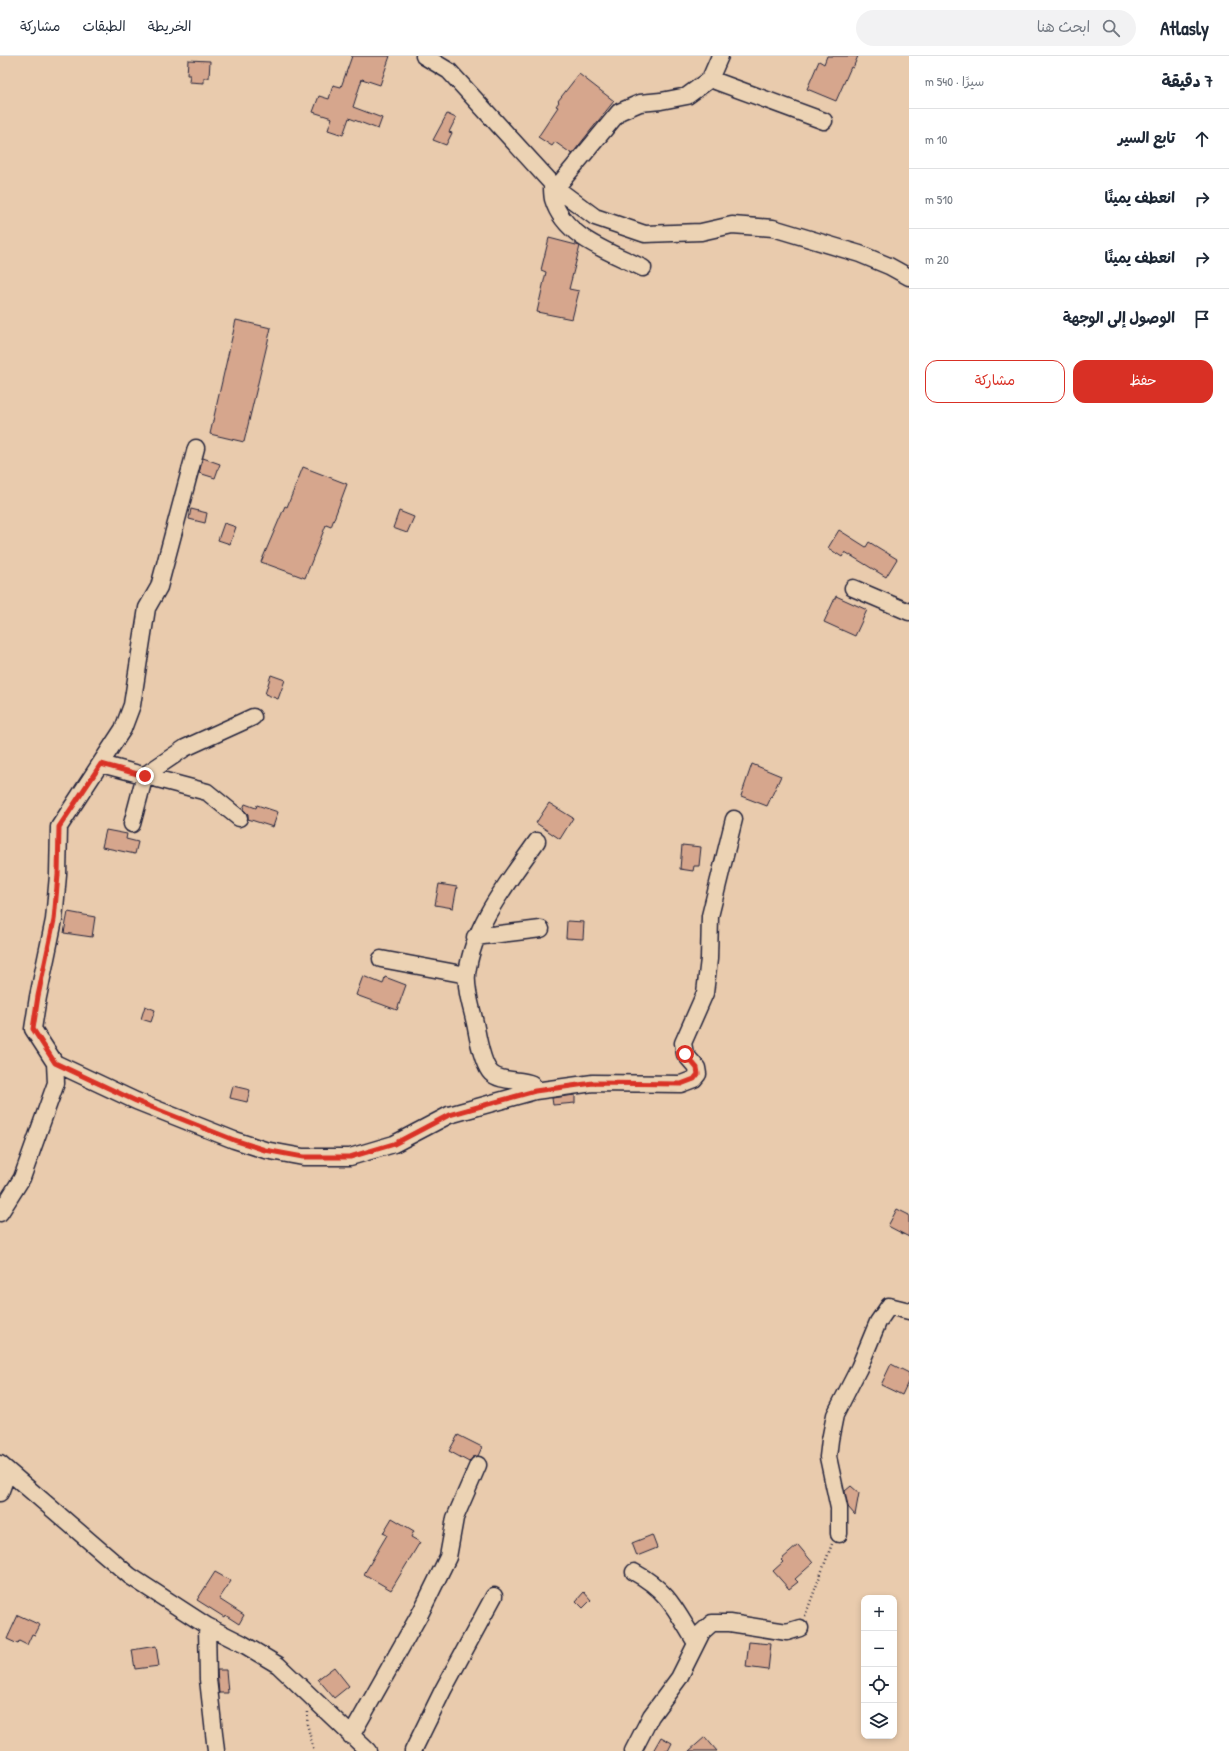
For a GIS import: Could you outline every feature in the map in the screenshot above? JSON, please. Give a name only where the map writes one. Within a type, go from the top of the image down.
[{"type":"street","points":[[424,56],[449,71],[554,186],[595,217],[645,234],[701,232],[732,225],[773,228],[860,254],[889,266],[909,277]]},
{"type":"street","points":[[643,268],[580,237],[560,215],[553,199],[554,186],[619,112],[640,103],[687,96],[710,79],[720,56]]},
{"type":"street","points":[[710,79],[824,121]]},
{"type":"street","points":[[0,1212],[22,1178],[56,1083],[55,1063],[33,1029],[38,996],[54,920],[58,875],[59,827],[123,729],[132,705],[147,608],[159,587],[196,448]]},
{"type":"street","points":[[853,588],[909,612]]},
{"type":"street","points":[[132,824],[145,776],[185,748],[253,717]]},
{"type":"street","points":[[101,764],[207,792],[239,818]]},
{"type":"street","points":[[55,1063],[136,1101],[234,1140],[265,1150],[303,1157],[350,1157],[394,1144],[449,1115],[535,1091],[593,1083],[681,1084],[694,1079],[698,1074],[697,1068],[685,1054],[683,1043],[705,994],[709,959],[710,916],[734,819]]},
{"type":"street","points":[[535,1091],[532,1084],[528,1082],[496,1077],[491,1073],[486,1064],[478,1038],[468,988],[467,975],[476,937],[503,889],[537,841]]},
{"type":"street","points":[[476,937],[541,929]]},
{"type":"street","points":[[382,959],[467,975]]},
{"type":"street","points":[[839,1534],[839,1508],[828,1457],[835,1415],[859,1368],[878,1322],[889,1306],[909,1311]]},
{"type":"street","points":[[351,1736],[421,1612],[448,1557],[455,1518],[478,1465]]},
{"type":"street","points":[[4,1468],[130,1576],[207,1626],[243,1644],[278,1665],[316,1703],[368,1751]]},
{"type":"street","points":[[0,1494],[4,1468]]},
{"type":"street","points":[[634,1572],[650,1581],[666,1595],[696,1643]]},
{"type":"street","points":[[413,1751],[443,1690],[494,1596]]},
{"type":"street","points":[[633,1751],[651,1716],[679,1678],[702,1632],[712,1623],[730,1623],[787,1632],[800,1628]]},
{"type":"street","points":[[207,1626],[208,1679],[216,1751]]},
{"type":"path","points":[[800,1628],[831,1547],[839,1534]]},
{"type":"path","points":[[314,1751],[307,1724],[308,1711],[316,1703]]},
{"type":"building","points":[[352,56],[390,56],[380,85],[362,79],[353,107],[382,118],[378,129],[349,118],[343,135],[328,130],[332,118],[313,112],[319,96],[329,99],[333,85],[341,87]]},
{"type":"building","points":[[827,56],[858,56],[853,68],[851,67],[836,101],[807,89],[819,61],[824,64]]},
{"type":"building","points":[[188,60],[210,61],[209,78],[204,78],[204,83],[189,82],[190,75],[187,75]]},
{"type":"building","points":[[579,74],[614,101],[572,154],[555,142],[552,146],[538,137],[558,107],[556,106],[559,102],[558,101]]},
{"type":"building","points":[[447,114],[456,118],[449,132],[452,133],[446,145],[433,140]]},
{"type":"building","points":[[549,238],[580,246],[569,289],[579,291],[572,319],[537,312],[546,272],[541,270]]},
{"type":"building","points":[[236,320],[271,328],[244,442],[210,434]]},
{"type":"building","points":[[203,458],[220,464],[215,478],[199,473]]},
{"type":"building","points":[[303,467],[347,484],[331,527],[326,525],[305,578],[261,562],[285,506],[287,507]]},
{"type":"building","points":[[191,509],[207,513],[205,523],[189,519]]},
{"type":"building","points":[[399,511],[414,517],[407,533],[393,528]]},
{"type":"building","points":[[224,523],[236,527],[230,544],[218,540]]},
{"type":"building","points":[[839,530],[866,547],[869,542],[897,559],[886,577],[845,552],[842,557],[828,548]]},
{"type":"building","points":[[836,596],[867,610],[855,636],[824,622]]},
{"type":"building","points":[[271,675],[285,680],[278,699],[265,694]]},
{"type":"building","points":[[752,764],[781,776],[767,806],[741,796]]},
{"type":"building","points":[[549,803],[573,818],[560,839],[536,823]]},
{"type":"building","points":[[245,804],[256,808],[257,805],[278,812],[273,827],[248,819],[248,814],[243,809]]},
{"type":"building","points":[[106,830],[127,834],[126,839],[138,842],[135,854],[102,847]]},
{"type":"building","points":[[682,845],[701,847],[699,866],[694,866],[693,871],[680,869]]},
{"type":"building","points":[[439,884],[457,887],[453,908],[435,905]]},
{"type":"building","points":[[68,912],[95,917],[92,937],[64,933]]},
{"type":"building","points":[[567,921],[584,922],[583,939],[566,938]]},
{"type":"building","points":[[363,976],[383,984],[385,977],[406,985],[397,1010],[356,995]]},
{"type":"building","points":[[145,1006],[155,1010],[151,1022],[141,1019]]},
{"type":"building","points":[[233,1086],[250,1090],[247,1102],[230,1098]]},
{"type":"building","points":[[575,1095],[575,1103],[553,1105],[552,1098]]},
{"type":"building","points":[[897,1209],[909,1215],[909,1237],[888,1226]]},
{"type":"building","points":[[891,1364],[909,1373],[909,1380],[902,1395],[881,1385]]},
{"type":"building","points":[[458,1435],[482,1447],[478,1456],[473,1457],[469,1462],[449,1451]]},
{"type":"building","points":[[851,1486],[859,1493],[855,1515],[848,1507],[845,1491]]},
{"type":"building","points":[[392,1518],[414,1531],[411,1537],[420,1542],[391,1590],[364,1574],[387,1535],[383,1533]]},
{"type":"building","points":[[652,1535],[657,1548],[637,1556],[632,1543]]},
{"type":"building","points":[[798,1545],[813,1563],[795,1579],[798,1582],[789,1589],[773,1571],[783,1562],[781,1560]]},
{"type":"building","points":[[215,1572],[231,1581],[219,1599],[244,1615],[239,1624],[225,1615],[224,1617],[197,1600]]},
{"type":"building","points":[[584,1592],[591,1600],[583,1608],[576,1601]]},
{"type":"building","points":[[18,1615],[40,1625],[35,1635],[32,1634],[27,1645],[19,1641],[18,1644],[7,1639]]},
{"type":"building","points":[[749,1642],[771,1644],[768,1670],[746,1667]]},
{"type":"building","points":[[156,1646],[159,1666],[135,1669],[132,1650]]},
{"type":"building","points":[[334,1667],[349,1686],[334,1698],[318,1679]]},
{"type":"building","points":[[217,1670],[226,1670],[228,1693],[219,1693]]},
{"type":"building","points":[[661,1737],[672,1743],[668,1751],[653,1751]]},
{"type":"building","points":[[705,1737],[717,1751],[689,1751]]},
{"type":"route","points":[[145,776],[101,764],[59,827],[58,875],[54,920],[44,964],[33,1029],[55,1063],[136,1101],[234,1140],[265,1150],[303,1157],[350,1157],[394,1144],[449,1115],[535,1091],[593,1083],[681,1084],[694,1079],[698,1074],[697,1068],[691,1063],[685,1054]]}]
